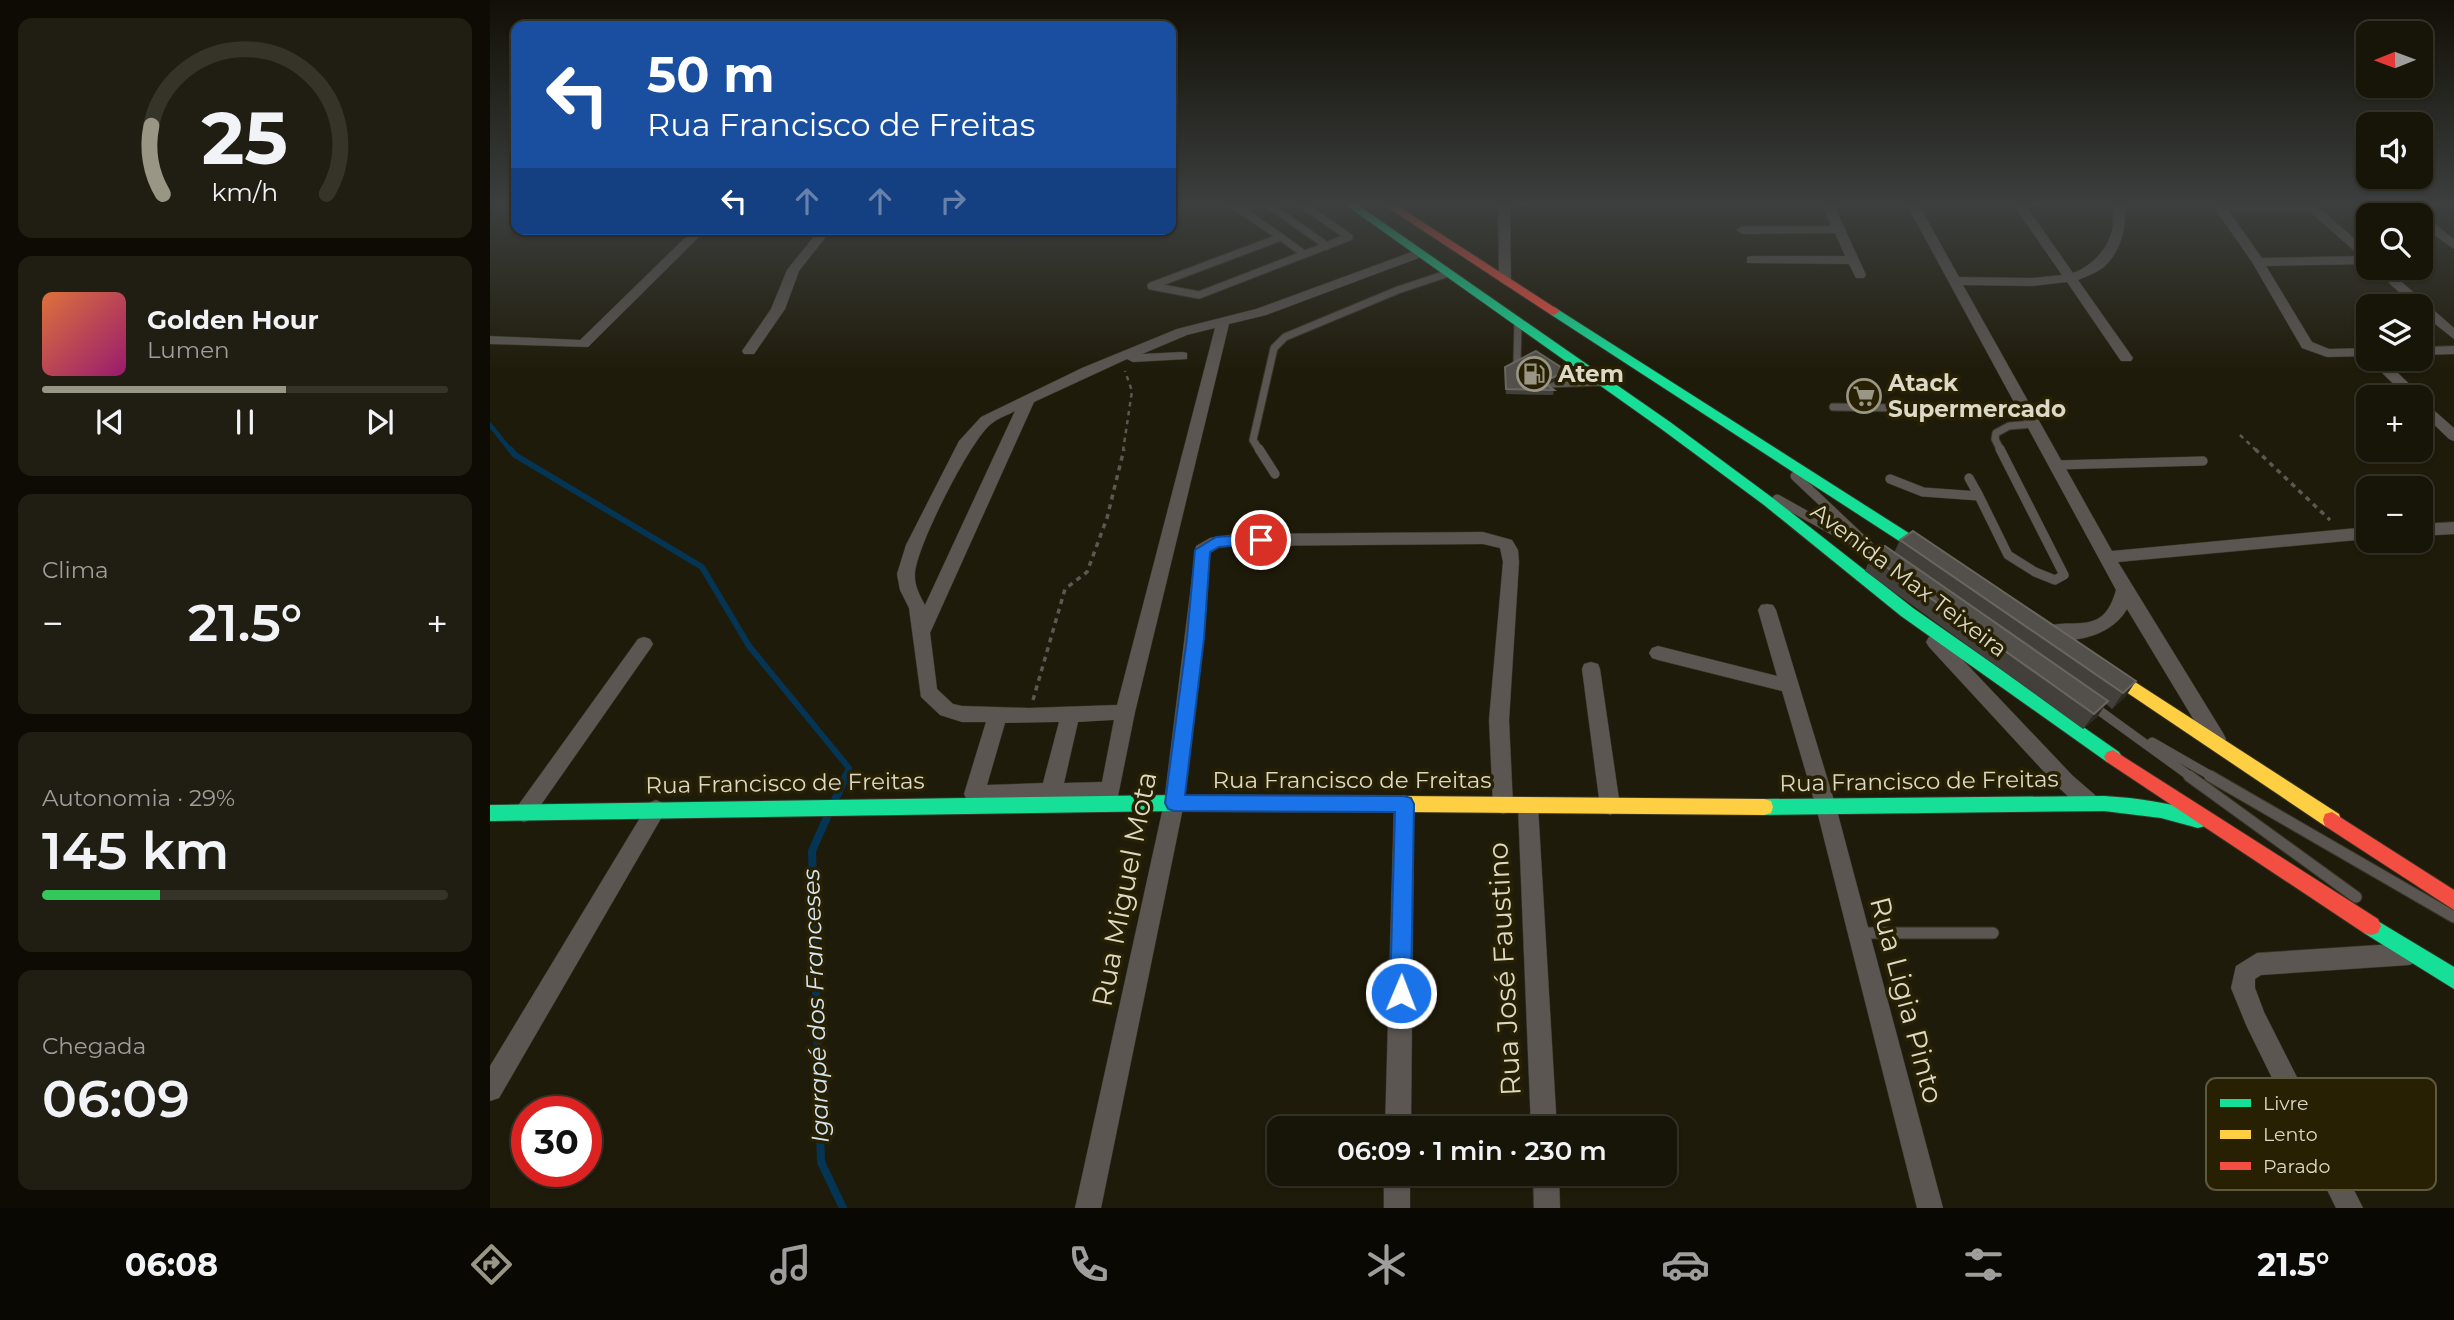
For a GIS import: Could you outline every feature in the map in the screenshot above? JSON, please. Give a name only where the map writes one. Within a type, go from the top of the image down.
[{"type":"main road","name":"Avenida Max Teixeira","points":[[1430,259],[1724,469],[1907,611],[2216,827],[2418,949],[2454,979]]},
{"type":"main road","name":"Avenida Max Teixeira","points":[[1472,259],[1756,439],[1947,565]]},
{"type":"main road","points":[[2042,628],[2454,901]]},
{"type":"main road","name":"Rua Francisco de Freitas","points":[[490,813],[656,808],[1174,803],[1826,807],[2047,806],[2088,801],[2112,806],[2161,807],[2216,827]]},
{"type":"street","points":[[490,340],[583,344],[670,259]]},
{"type":"street","points":[[749,351],[778,309],[793,271],[802,259]]},
{"type":"street","points":[[1125,712],[1029,716],[962,714],[947,710],[928,692],[918,608],[909,590],[906,574],[918,535],[957,458],[977,429],[999,413],[1182,332],[1229,319],[1387,259]]},
{"type":"street","points":[[1505,259],[1505,281]]},
{"type":"street","points":[[1944,259],[2125,590],[2220,746]]},
{"type":"street","points":[[2057,259],[2126,358]]},
{"type":"street","points":[[1956,281],[2071,279],[2090,271],[2103,259]]},
{"type":"street","points":[[2256,259],[2298,333],[2314,350],[2327,353],[2356,352]]},
{"type":"street","points":[[2258,262],[2354,259]]},
{"type":"street","points":[[1751,260],[1854,260],[1860,275]]},
{"type":"street","points":[[2392,280],[2454,335]]},
{"type":"street","points":[[998,716],[974,794],[1111,790],[1125,712],[1229,319]]},
{"type":"street","points":[[2433,351],[2454,350]]},
{"type":"street","points":[[1118,360],[1182,356]]},
{"type":"street","points":[[2388,371],[2402,385]]},
{"type":"street","points":[[922,631],[1028,400]]},
{"type":"street","points":[[2433,416],[2454,436]]},
{"type":"street","points":[[2433,529],[2454,528]]},
{"type":"street","points":[[2108,557],[2356,534]]},
{"type":"street","name":"Rua Miguel Mota","points":[[1088,1208],[1174,803],[1201,579],[1202,550],[1216,542],[1483,538],[1506,544],[1510,550],[1510,576],[1499,720],[1503,805]]},
{"type":"street","points":[[2042,628],[2076,632],[2110,621],[2123,607],[2125,590]]},
{"type":"street","name":"Rua Ligia Pinto","points":[[1768,610],[1826,807],[1930,1208]]},
{"type":"street","name":"Rua Francisco de Freitas","points":[[1907,611],[2066,782],[2088,801]]},
{"type":"street","points":[[524,813],[644,644]]},
{"type":"street","points":[[1658,653],[1790,686]]},
{"type":"street","points":[[1591,669],[1610,806]]},
{"type":"street","points":[[1051,793],[1070,715]]},
{"type":"street","points":[[1398,1116],[1404,804]]},
{"type":"street","name":"Rua José Faustino","points":[[1528,806],[1543,1116]]},
{"type":"street","points":[[490,1088],[656,808]]},
{"type":"street","points":[[2284,1078],[2255,1020],[2243,988],[2244,974],[2257,964],[2418,949]]},
{"type":"street","points":[[1397,1208],[1398,1186]]},
{"type":"street","points":[[1547,1186],[1548,1208]]},
{"type":"street","points":[[2341,1190],[2350,1208]]},
{"type":"lane","points":[[1222,259],[1151,286],[1199,295],[1290,259]]},
{"type":"lane","points":[[1275,474],[1253,440],[1274,348],[1285,337],[1398,290],[1449,273]]},
{"type":"lane","points":[[1518,321],[1517,364],[1546,384],[1602,382]]},
{"type":"lane","points":[[1833,407],[2026,410]]},
{"type":"lane","points":[[1969,478],[2008,555],[2035,572],[2055,580],[2064,575],[1995,439],[1996,433],[2002,429],[2034,424]]},
{"type":"lane","points":[[1756,439],[1892,565]]},
{"type":"lane","points":[[2056,465],[2203,461]]},
{"type":"lane","points":[[1724,469],[1880,556]]},
{"type":"lane","points":[[1890,479],[1910,491],[1979,496]]},
{"type":"lane","points":[[2086,701],[2365,903]]},
{"type":"lane","points":[[2108,717],[2454,917]]},
{"type":"lane","points":[[1859,933],[1993,933]]},
{"type":"lane","points":[[2418,949],[2454,968]]},
{"type":"path","points":[[1029,716],[1065,589],[1087,572],[1107,518],[1122,460],[1132,391],[1128,372],[1118,360]]},
{"type":"path","points":[[2240,435],[2346,534]]},
{"type":"building","name":"Atem","points":[[1536,351],[1567,371],[1543,382],[1554,390],[1506,389],[1505,367]]},
{"type":"building","points":[[1913,531],[2136,681],[2123,693],[1900,540]]},
{"type":"building","points":[[1885,546],[2108,701],[2094,714],[1871,556]]},
{"type":"waterway","name":"Igarapé dos Franceses","points":[[490,425],[511,451]]},
{"type":"waterway","name":"Igarapé dos Franceses","points":[[510,449],[515,455],[702,567],[749,646],[849,768],[845,777]]},
{"type":"waterway","name":"Igarapé dos Franceses","points":[[834,802],[846,776]]},
{"type":"waterway","name":"Igarapé dos Franceses","points":[[828,815],[812,851],[821,1162],[843,1208]]},
{"type":"traffic: fast","points":[[1428,259],[1665,425],[1769,502],[1907,612],[2113,757]]},
{"type":"traffic: fast","points":[[1554,311],[1935,557]]},
{"type":"traffic: fast","points":[[490,813],[1174,803],[1401,804]]},
{"type":"traffic: fast","points":[[1764,807],[2047,806],[2086,803],[2142,807],[2198,820]]},
{"type":"traffic: fast","points":[[2371,926],[2454,979]]},
{"type":"traffic: slow","points":[[2101,666],[2332,820]]},
{"type":"traffic: slow","points":[[1401,804],[1764,807]]},
{"type":"traffic: jam","points":[[1474,259],[1554,311]]},
{"type":"traffic: jam","points":[[2113,757],[2371,926]]},
{"type":"traffic: jam","points":[[2332,820],[2454,901]]},
{"type":"place","name":"Atem","points":[[1534,374]]},
{"type":"place","name":"Atack Supermercado","points":[[1864,396]]},
{"type":"route","points":[[1261,540],[1216,542],[1202,550],[1195,638],[1174,803],[1404,804],[1401,993]]}]
